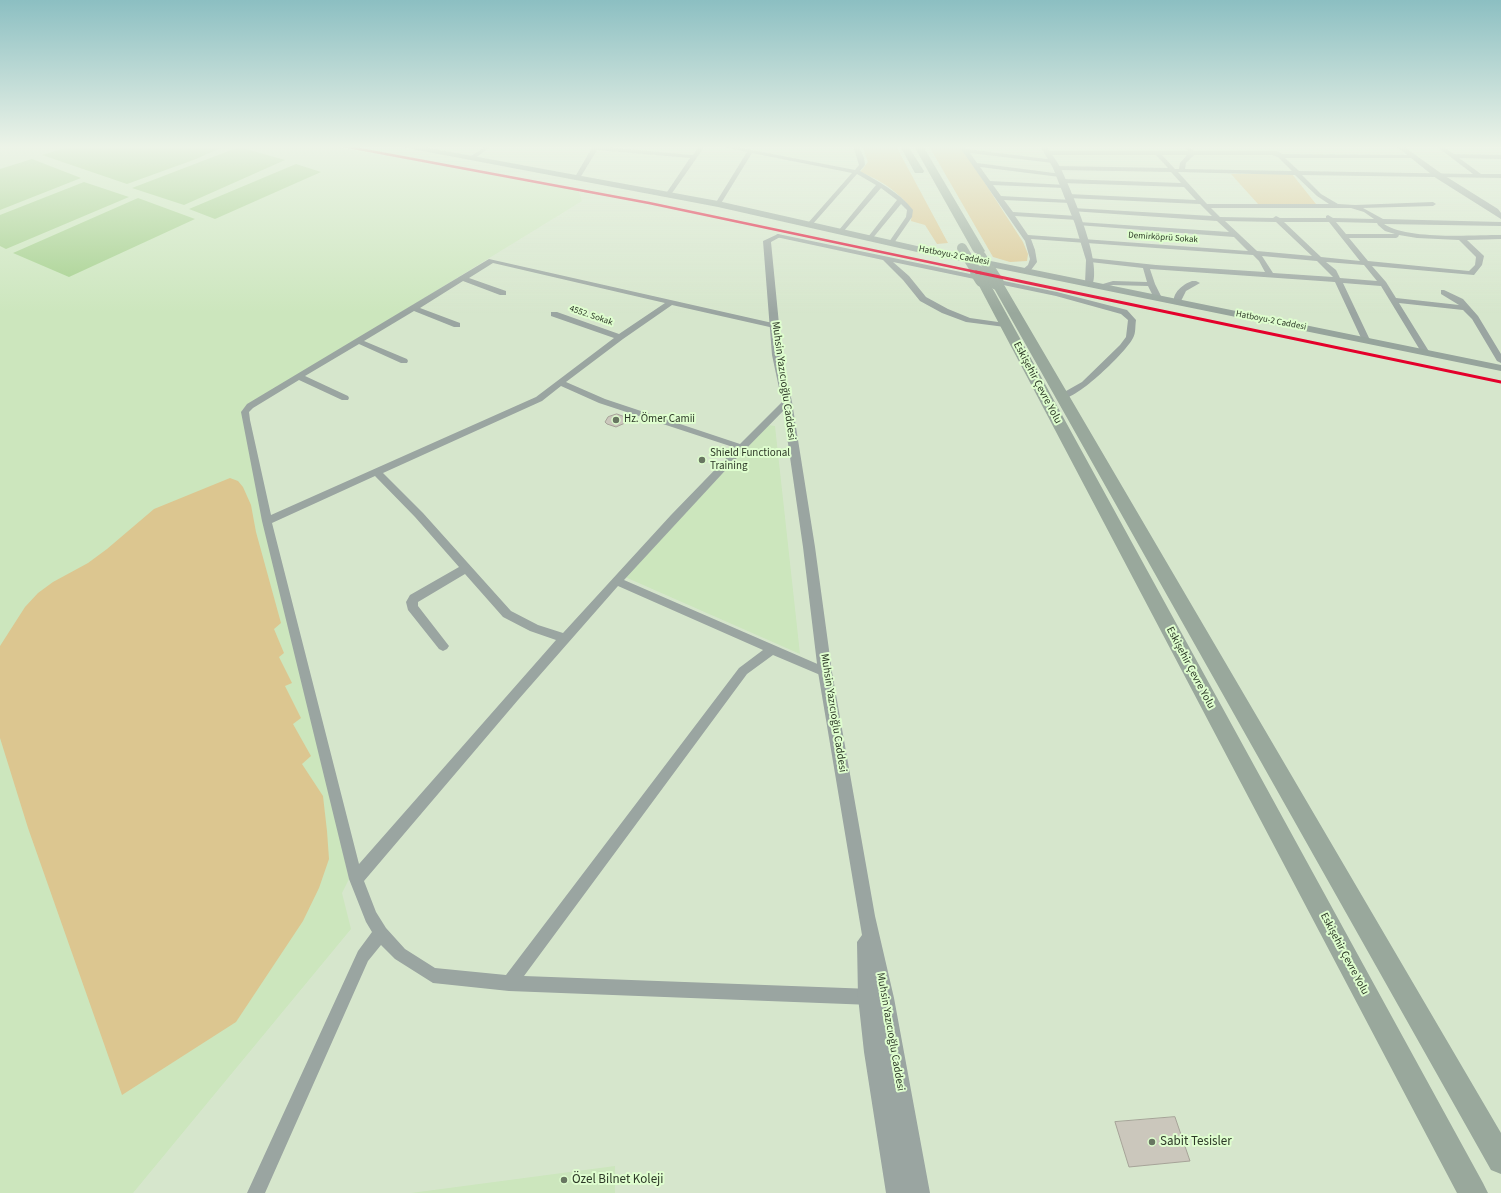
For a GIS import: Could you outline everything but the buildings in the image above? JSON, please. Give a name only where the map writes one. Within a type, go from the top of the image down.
[{"type":"highway","name":"Eskişehir Çevre Yolu","points":[[950,202],[979,251],[989,282],[1006,325],[1472,1193]]},
{"type":"highway","name":"Eskişehir Çevre Yolu","points":[[960,244],[989,282],[1062,397],[1501,1160]]},
{"type":"main road","name":"Hatboyu-2 Caddesi","points":[[705,202],[892,242],[917,249],[1501,368]]},
{"type":"street","points":[[810,224],[830,202]]},
{"type":"street","points":[[841,231],[866,202]]},
{"type":"street","points":[[870,238],[900,202]]},
{"type":"street","points":[[892,242],[909,217],[910,210],[903,202]]},
{"type":"street","points":[[1002,202],[1031,249],[1034,260],[1032,265],[1026,270]]},
{"type":"street","points":[[1064,202],[1265,206],[1433,204]]},
{"type":"street","points":[[1070,202],[1220,220],[1382,220],[1501,224]]},
{"type":"street","points":[[1070,202],[1078,221],[1090,260],[1089,284]]},
{"type":"street","points":[[1202,202],[1237,235],[1253,253],[1262,260],[1270,275]]},
{"type":"street","points":[[1330,202],[1338,206]]},
{"type":"street","points":[[1481,202],[1498,212],[1501,217]]},
{"type":"street","points":[[1265,206],[1333,272],[1366,340]]},
{"type":"street","points":[[1319,206],[1383,284],[1426,353]]},
{"type":"street","points":[[1352,206],[1366,211],[1382,220]]},
{"type":"street","points":[[1010,214],[1237,235]]},
{"type":"street","points":[[1382,220],[1380,224],[1386,230],[1413,236]]},
{"type":"street","points":[[778,236],[1057,294],[1124,312],[1132,320],[1130,337],[1123,347],[1085,384],[1062,397]]},
{"type":"street","name":"Muhsin Yazıcıoğlu Caddesi","points":[[778,236],[767,241],[777,355],[787,402],[809,547],[825,672],[866,916],[876,998],[919,1193]]},
{"type":"street","points":[[1344,236],[1501,237]]},
{"type":"street","name":"Demirköprü Sokak","points":[[1025,237],[1253,253],[1471,273],[1477,267],[1480,256],[1460,237]]},
{"type":"street","points":[[885,258],[906,278],[923,299],[945,311],[969,320],[1006,325]]},
{"type":"street","points":[[1090,260],[1146,266],[1383,284]]},
{"type":"street","points":[[774,326],[492,261],[360,342],[250,406],[245,412],[267,521],[356,879],[368,911],[381,933],[400,954],[433,975],[509,983],[876,998],[875,1060],[897,1193]]},
{"type":"street","points":[[1146,266],[1151,284],[1158,298]]},
{"type":"street","points":[[464,279],[503,293]]},
{"type":"street","points":[[1100,286],[1114,283],[1151,284]]},
{"type":"street","points":[[1177,301],[1183,289],[1196,283]]},
{"type":"street","points":[[1444,292],[1460,301],[1475,318],[1501,361]]},
{"type":"street","points":[[1393,300],[1465,308]]},
{"type":"street","points":[[267,521],[539,399],[620,337],[670,302]]},
{"type":"street","points":[[414,308],[457,325]]},
{"type":"street","name":"4552. Sokak","points":[[554,314],[620,337]]},
{"type":"street","points":[[360,342],[404,360]]},
{"type":"street","points":[[300,377],[345,398]]},
{"type":"street","points":[[561,383],[602,401],[741,447]]},
{"type":"street","points":[[356,879],[564,638],[741,447],[787,402]]},
{"type":"street","points":[[376,472],[419,515],[507,614],[534,628],[564,638]]},
{"type":"street","points":[[443,646],[412,607],[412,602],[414,598],[467,568]]},
{"type":"street","points":[[616,581],[825,672]]},
{"type":"street","points":[[509,983],[743,671],[772,650]]},
{"type":"street","points":[[256,1193],[363,956],[381,933]]},
{"type":"shaded area","points":[[0,202],[581,202],[242,410],[349,879],[342,893],[351,929],[133,1193],[0,1193]]},
{"type":"shaded area","points":[[0,202],[21,202],[0,210]]},
{"type":"shaded area","points":[[34,202],[118,202],[6,249],[0,246],[0,215]]},
{"type":"shaded area","points":[[130,202],[148,202],[195,219],[69,277],[13,253]]},
{"type":"shaded area","points":[[174,202],[191,202],[184,205]]},
{"type":"shaded area","points":[[206,202],[254,202],[215,219],[189,209]]},
{"type":"shaded area","points":[[905,202],[926,202],[948,243],[937,244],[925,225],[911,221],[912,210]]},
{"type":"shaded area","points":[[961,202],[997,202],[1023,242],[1028,254],[1027,261],[1010,262],[993,257]]},
{"type":"shaded area","points":[[1256,202],[1314,202],[1316,204],[1258,204]]},
{"type":"shaded area","points":[[768,425],[775,426],[800,654],[625,577]]},
{"type":"shaded area","points":[[230,478],[238,481],[243,487],[251,505],[256,532],[281,623],[274,629],[284,653],[279,657],[292,683],[285,686],[301,718],[293,724],[311,756],[302,764],[323,796],[329,859],[319,888],[303,921],[236,1022],[122,1095],[28,828],[0,738],[0,646],[25,607],[38,593],[53,582],[88,563],[154,509]]},
{"type":"shaded area","name":"Özel Bilnet Koleji","points":[[615,1166],[615,1193],[411,1193]]},
{"type":"transit line","points":[[642,202],[1501,382]]},
{"type":"place","name":"Hz. Ömer Camii","points":[[616,420]]},
{"type":"place","name":"Shield Functional Training","points":[[702,460]]},
{"type":"place","name":"Sabit Tesisler","points":[[1152,1142]]},
{"type":"place","name":"Özel Bilnet Koleji","points":[[564,1180]]}]
